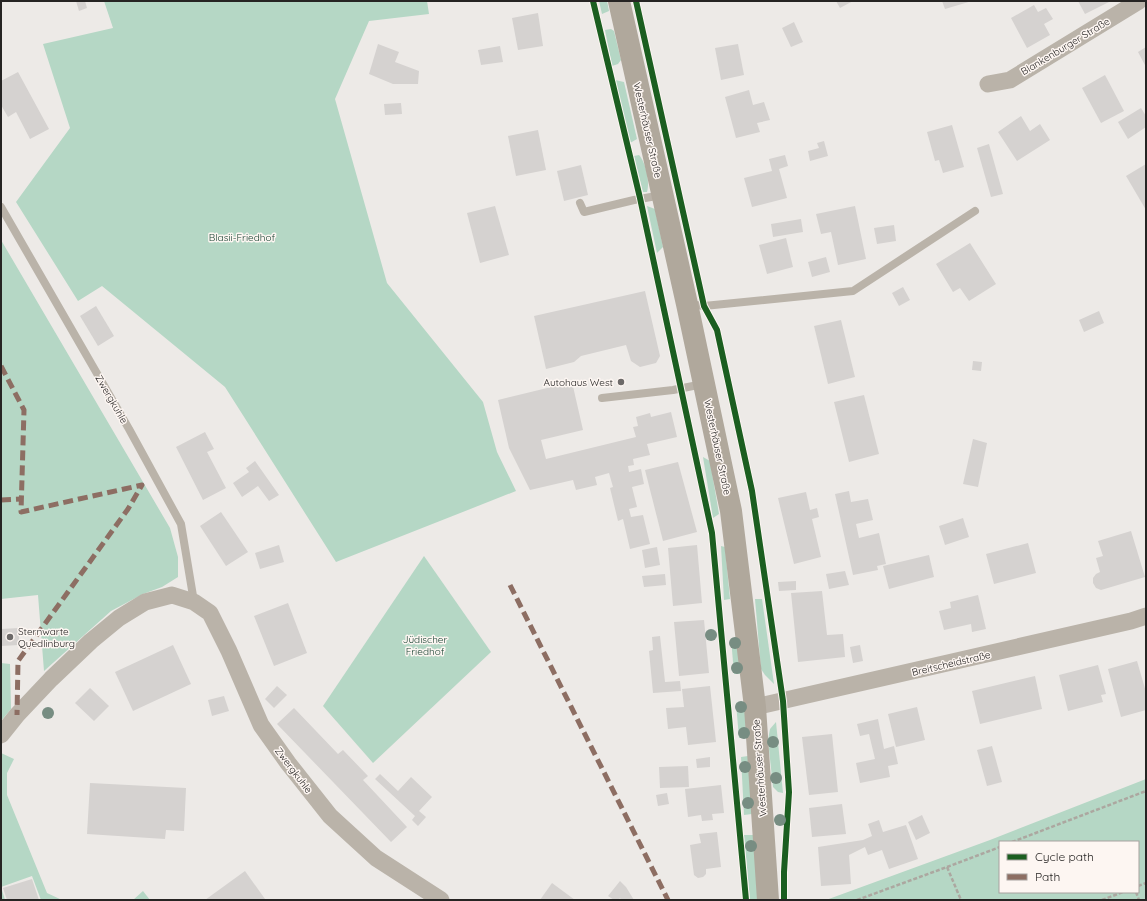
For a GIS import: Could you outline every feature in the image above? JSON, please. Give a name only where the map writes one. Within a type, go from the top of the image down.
[{"type":"main road","name":"Westerhäuser Straße","points":[[619,1],[687,304],[731,511],[755,707],[768,900]]},
{"type":"street","name":"Blankenburger Straße","points":[[988,84],[1010,80],[1139,1]]},
{"type":"street","name":"Zwergkuhle","points":[[1,736],[17,715],[51,679],[91,641],[120,618],[145,602],[172,595],[194,602],[210,613],[261,725],[288,763],[330,816],[376,858],[441,900]]},
{"type":"street","name":"Breitscheidstraße","points":[[755,707],[1131,621],[1146,616]]},
{"type":"lane","points":[[580,204],[584,212],[634,200],[663,195]]},
{"type":"lane","name":"Zwergkuhle","points":[[1,207],[129,429],[181,524],[194,602]]},
{"type":"lane","points":[[687,304],[704,306],[853,291],[975,210]]},
{"type":"lane","points":[[602,398],[673,390],[704,384]]},
{"type":"path","points":[[1015,841],[1146,791]]},
{"type":"path","points":[[857,900],[999,847]]},
{"type":"path","points":[[947,867],[961,900]]},
{"type":"path","points":[[1102,900],[1120,893]]},
{"type":"green space","name":"Blasii-Friedhof","points":[[104,1],[427,1],[429,14],[369,21],[335,99],[387,283],[483,402],[497,452],[516,491],[336,562],[225,387],[102,286],[78,301],[16,202],[70,128],[43,44],[113,28]]},
{"type":"green space","points":[[599,1],[607,1],[609,11],[602,14]]},
{"type":"green space","points":[[611,29],[614,31],[621,60],[618,64],[612,66],[605,30]]},
{"type":"green space","points":[[615,80],[624,82],[637,139],[630,143]]},
{"type":"green space","points":[[639,155],[644,163],[647,173],[647,192],[643,192],[634,156]]},
{"type":"green space","points":[[647,206],[655,209],[663,247],[657,253]]},
{"type":"green space","points":[[1,240],[170,528],[178,557],[178,577],[162,587],[143,594],[111,611],[44,671],[38,595],[1,599]]},
{"type":"green space","points":[[703,457],[710,461],[719,514],[713,518]]},
{"type":"green space","points":[[721,546],[725,547],[730,599],[724,600]]},
{"type":"green space","name":"Jüdischer Friedhof","points":[[424,556],[491,652],[373,763],[323,706]]},
{"type":"green space","points":[[755,599],[762,599],[774,684],[761,669]]},
{"type":"green space","points":[[731,638],[738,638],[742,674],[734,674]]},
{"type":"green space","points":[[1,663],[10,664],[11,709],[1,721]]},
{"type":"green space","points":[[745,702],[746,738],[739,738],[736,703]]},
{"type":"green space","points":[[776,722],[783,793],[778,792],[773,787],[768,740],[770,729]]},
{"type":"green space","points":[[1,753],[14,759],[7,773],[7,795],[47,893],[62,900],[41,900],[32,876],[1,887]]},
{"type":"green space","points":[[748,756],[752,814],[744,815],[741,757]]},
{"type":"green space","points":[[1146,779],[1146,900],[826,900],[990,840]]},
{"type":"green space","points":[[744,835],[754,835],[757,900],[750,900]]},
{"type":"green space","points":[[1,887],[5,900],[1,900]]},
{"type":"green space","points":[[143,891],[150,900],[133,900]]},
{"type":"building","points":[[76,1],[85,1],[87,8],[79,11]]},
{"type":"building","points":[[836,1],[853,1],[840,8]]},
{"type":"building","points":[[942,1],[972,1],[945,9]]},
{"type":"building","points":[[1078,1],[1111,1],[1085,14]]},
{"type":"building","points":[[1034,5],[1038,12],[1046,8],[1053,19],[1044,24],[1050,35],[1027,48],[1011,18]]},
{"type":"building","points":[[538,13],[543,46],[518,50],[512,18]]},
{"type":"building","points":[[794,22],[803,42],[791,47],[782,28]]},
{"type":"building","points":[[378,44],[399,52],[395,62],[419,71],[418,84],[393,84],[369,74]]},
{"type":"building","points":[[738,44],[744,75],[721,80],[715,48]]},
{"type":"building","points":[[500,46],[503,62],[481,65],[478,50]]},
{"type":"building","points":[[1146,47],[1146,67],[1138,52]]},
{"type":"building","points":[[18,72],[49,129],[30,139],[16,112],[8,117],[1,105],[1,81]]},
{"type":"building","points":[[1105,75],[1124,111],[1101,123],[1082,88]]},
{"type":"building","points":[[749,90],[753,105],[764,102],[770,120],[757,123],[760,132],[736,138],[725,97]]},
{"type":"building","points":[[401,103],[402,114],[385,115],[384,104]]},
{"type":"building","points":[[1141,108],[1146,116],[1146,127],[1128,139],[1118,122]]},
{"type":"building","points":[[1021,116],[1030,131],[1040,124],[1050,140],[1017,161],[998,132]]},
{"type":"building","points":[[952,125],[964,167],[943,173],[939,160],[935,161],[927,132]]},
{"type":"building","points":[[538,130],[546,170],[516,176],[508,136]]},
{"type":"building","points":[[824,141],[828,156],[810,161],[808,151],[819,148],[817,143]]},
{"type":"building","points":[[989,144],[1003,194],[991,197],[977,148]]},
{"type":"building","points":[[785,155],[788,166],[779,169],[787,198],[752,207],[744,178],[772,171],[769,159]]},
{"type":"building","points":[[1146,164],[1146,210],[1126,176]]},
{"type":"building","points":[[581,165],[588,195],[564,201],[557,171]]},
{"type":"building","points":[[495,206],[509,255],[480,263],[467,213]]},
{"type":"building","points":[[855,206],[866,259],[838,265],[831,232],[821,234],[816,214]]},
{"type":"building","points":[[801,219],[803,232],[773,237],[771,224]]},
{"type":"building","points":[[894,225],[896,241],[877,244],[874,228]]},
{"type":"building","points":[[786,238],[793,267],[767,274],[759,245]]},
{"type":"building","points":[[970,243],[996,284],[969,301],[960,288],[953,292],[936,264]]},
{"type":"building","points":[[826,257],[830,272],[812,277],[808,262]]},
{"type":"building","points":[[903,287],[910,300],[899,306],[892,293]]},
{"type":"building","points":[[645,291],[660,356],[656,363],[640,367],[631,361],[626,345],[581,356],[574,362],[546,369],[534,316]]},
{"type":"building","points":[[96,306],[114,336],[98,346],[80,316]]},
{"type":"building","points":[[1099,311],[1104,323],[1084,332],[1079,320]]},
{"type":"building","points":[[841,320],[855,377],[828,384],[814,326]]},
{"type":"building","points":[[973,361],[982,362],[981,371],[972,370]]},
{"type":"building","points":[[572,382],[583,430],[541,440],[546,459],[636,437],[633,427],[638,426],[636,417],[650,413],[651,417],[671,412],[677,437],[647,444],[650,455],[633,459],[634,465],[628,466],[629,472],[641,469],[644,484],[632,487],[637,507],[629,509],[631,517],[643,515],[650,544],[630,549],[623,519],[618,521],[610,488],[613,487],[609,473],[595,477],[597,485],[576,490],[573,480],[530,490],[509,448],[498,400]]},
{"type":"building","points":[[864,395],[879,454],[849,462],[834,402]]},
{"type":"building","points":[[205,432],[214,449],[207,452],[226,488],[203,500],[176,447]]},
{"type":"building","points":[[973,439],[987,443],[978,487],[963,484]]},
{"type":"building","points":[[255,461],[279,495],[269,501],[258,486],[242,497],[233,483],[249,472],[246,468]]},
{"type":"building","points":[[678,462],[697,532],[663,541],[645,470]]},
{"type":"building","points":[[849,491],[851,502],[868,499],[873,520],[856,524],[859,538],[879,533],[886,564],[877,566],[878,570],[853,575],[835,494]]},
{"type":"building","points":[[806,492],[810,510],[817,508],[819,517],[812,519],[821,557],[794,564],[778,498]]},
{"type":"building","points":[[221,512],[248,552],[226,566],[200,526]]},
{"type":"building","points":[[963,518],[969,537],[945,545],[939,526]]},
{"type":"building","points":[[1131,531],[1145,577],[1101,590],[1096,588],[1093,583],[1093,578],[1100,572],[1096,558],[1103,556],[1098,541]]},
{"type":"building","points":[[1028,543],[1036,573],[994,584],[986,554]]},
{"type":"building","points":[[279,545],[284,562],[260,569],[255,553]]},
{"type":"building","points":[[697,545],[702,603],[673,606],[668,548]]},
{"type":"building","points":[[657,547],[660,565],[645,568],[642,550]]},
{"type":"building","points":[[929,555],[934,577],[889,589],[883,566]]},
{"type":"building","points":[[845,571],[849,585],[829,589],[826,574]]},
{"type":"building","points":[[665,574],[666,585],[644,587],[642,576]]},
{"type":"building","points":[[796,581],[796,590],[779,591],[778,582]]},
{"type":"building","points":[[822,591],[827,635],[843,634],[845,657],[798,662],[791,593]]},
{"type":"building","points":[[978,595],[986,629],[972,632],[971,624],[944,630],[939,611],[951,608],[950,602]]},
{"type":"building","points":[[288,603],[307,653],[274,666],[254,616]]},
{"type":"building","points":[[704,620],[709,673],[679,676],[674,622]]},
{"type":"building","name":"Sternwarte Quedlinburg","points":[[19,628],[19,645],[1,646],[1,629]]},
{"type":"building","points":[[660,636],[665,682],[680,681],[681,691],[653,693],[649,651],[653,650],[652,637]]},
{"type":"building","points":[[173,645],[191,684],[133,711],[115,672]]},
{"type":"building","points":[[860,645],[863,661],[853,663],[850,647]]},
{"type":"building","points":[[1137,661],[1146,692],[1146,710],[1121,717],[1108,669]]},
{"type":"building","points":[[1098,665],[1106,694],[1101,695],[1103,702],[1068,711],[1059,675]]},
{"type":"building","points":[[1035,676],[1042,709],[980,724],[972,691]]},
{"type":"building","points":[[277,686],[287,695],[274,708],[265,699]]},
{"type":"building","points":[[710,686],[716,742],[688,745],[686,727],[668,729],[666,708],[684,707],[682,689]]},
{"type":"building","points":[[90,688],[109,706],[94,721],[75,703]]},
{"type":"building","points":[[224,696],[229,711],[212,716],[208,700]]},
{"type":"building","points":[[917,707],[925,740],[896,747],[888,714]]},
{"type":"building","points":[[294,708],[338,754],[343,750],[368,776],[363,780],[407,827],[391,842],[277,724]]},
{"type":"building","points":[[878,719],[884,749],[894,746],[898,764],[888,766],[890,777],[860,783],[856,763],[875,759],[869,734],[860,736],[857,724]]},
{"type":"building","points":[[832,734],[838,792],[809,795],[802,737]]},
{"type":"building","points":[[992,746],[1002,782],[987,786],[977,750]]},
{"type":"building","points":[[710,757],[710,767],[697,768],[696,759]]},
{"type":"building","points":[[688,766],[689,787],[660,788],[659,767]]},
{"type":"building","points":[[380,774],[398,791],[411,777],[432,797],[419,811],[426,817],[418,826],[412,820],[415,816],[375,779]]},
{"type":"building","points":[[90,783],[186,788],[184,831],[166,830],[165,839],[87,834]]},
{"type":"building","points":[[721,785],[724,813],[712,814],[713,820],[702,821],[701,815],[688,817],[685,789]]},
{"type":"building","points":[[667,793],[669,804],[658,806],[656,795]]},
{"type":"building","points":[[842,804],[846,834],[812,837],[809,808]]},
{"type":"building","points":[[922,815],[930,833],[916,840],[908,822]]},
{"type":"building","points":[[879,820],[883,832],[906,825],[918,859],[889,869],[882,850],[868,855],[865,847],[849,855],[851,884],[821,886],[818,847],[863,840],[872,836],[868,824]]},
{"type":"building","points":[[717,832],[721,867],[706,869],[706,874],[703,877],[698,878],[694,875],[690,845],[701,843],[699,834]]},
{"type":"building","points":[[245,871],[265,899],[205,900]]},
{"type":"building","points":[[32,879],[39,900],[7,900],[3,888]]},
{"type":"building","points":[[620,881],[626,887],[634,900],[621,900],[620,898],[619,900],[614,900],[608,896]]},
{"type":"building","points":[[552,883],[575,900],[540,900]]},
{"type":"marked path","points":[[1,366],[24,410],[21,512],[142,485],[128,509],[18,661],[17,715]]},
{"type":"marked path","points":[[1,500],[22,499]]},
{"type":"marked path","points":[[510,585],[668,900]]},
{"type":"cycle path","points":[[593,1],[640,198],[712,533],[746,900]]},
{"type":"cycle path","points":[[636,1],[704,306],[717,330],[752,491],[783,701],[789,792],[784,872],[784,900]]},
{"type":"place","name":"Autohaus West","points":[[621,382]]},
{"type":"place","name":"Sternwarte Quedlinburg","points":[[10,637]]}]
